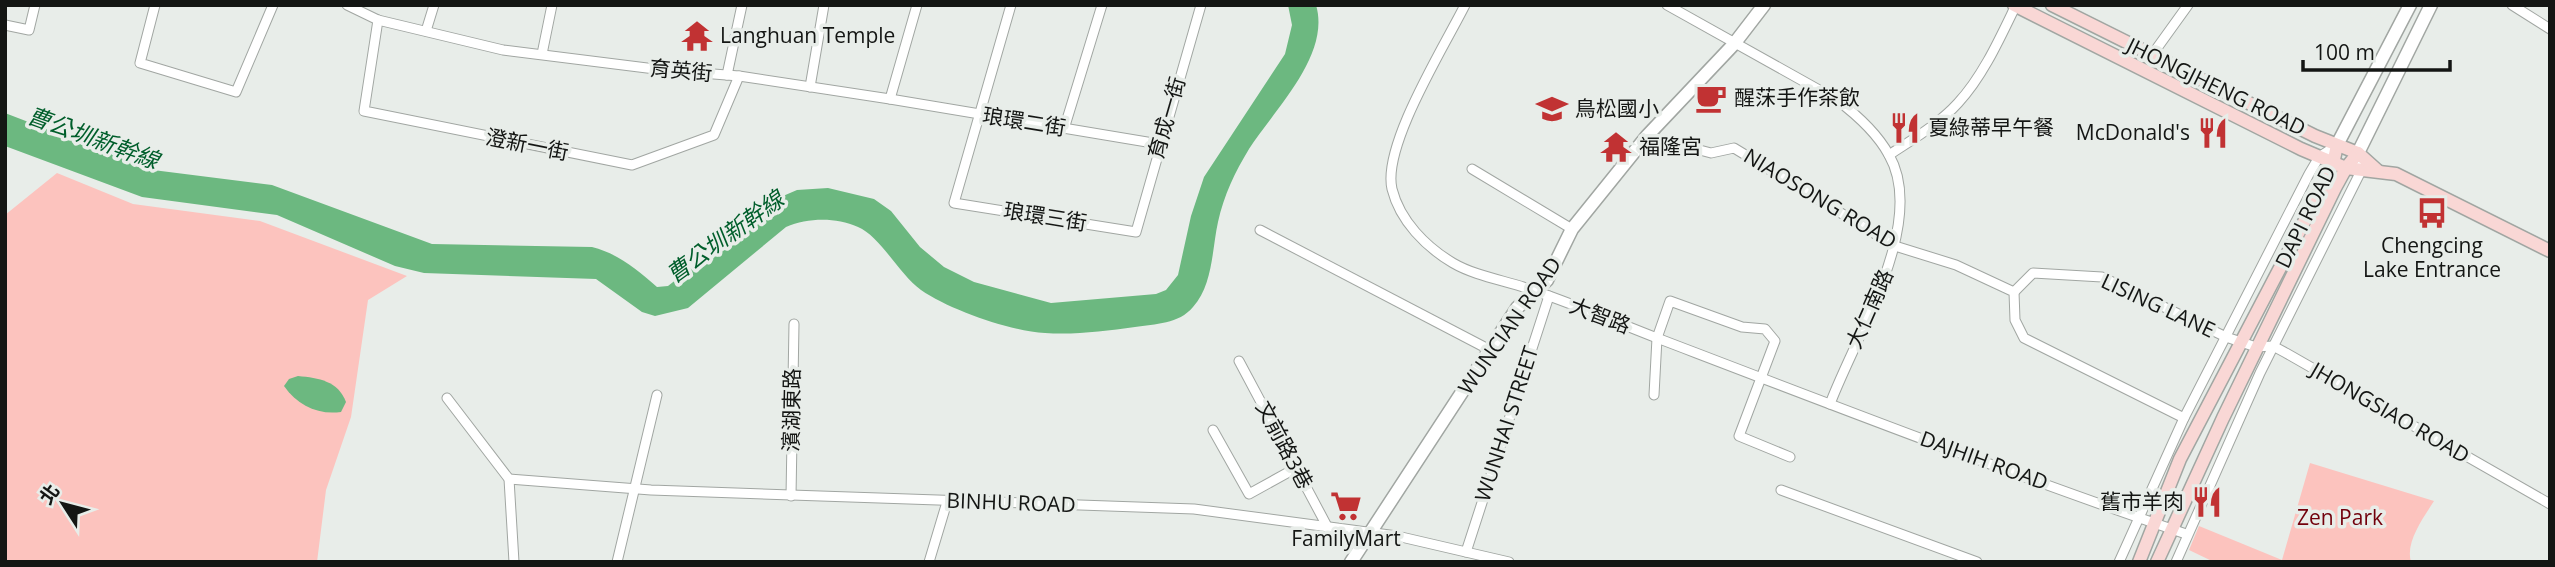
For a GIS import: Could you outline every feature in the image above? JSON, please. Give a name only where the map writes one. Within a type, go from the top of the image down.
[{"type":"main road","name":"JHONGJHENG ROAD","points":[[2015,5],[2319,157],[2340,166],[2378,171],[2419,184],[2550,251]]},
{"type":"main road","name":"JHONGJHENG ROAD","points":[[2052,5],[2358,153],[2378,171]]},
{"type":"main road","name":"DAPI ROAD","points":[[2157,562],[2340,166],[2337,145]]},
{"type":"main road","name":"DAPI ROAD","points":[[2139,562],[2180,459],[2241,343],[2340,166],[2358,153]]},
{"type":"street","points":[[5,24],[29,30],[35,5]]},
{"type":"street","points":[[155,5],[140,63],[236,92],[273,5]]},
{"type":"street","name":"育英街","points":[[347,5],[378,20],[503,50],[663,70],[740,76],[890,99]]},
{"type":"street","points":[[426,32],[433,5]]},
{"type":"street","points":[[542,54],[552,5]]},
{"type":"street","points":[[727,75],[742,5]]},
{"type":"street","points":[[810,87],[824,5]]},
{"type":"street","points":[[890,99],[917,5]]},
{"type":"street","points":[[981,115],[1011,5]]},
{"type":"street","points":[[1064,128],[1102,5]]},
{"type":"street","name":"育成一街","points":[[1136,232],[1159,144],[1201,5]]},
{"type":"street","name":"大智路","points":[[1465,5],[1403,128],[1393,154],[1391,187],[1414,231],[1456,265],[1536,291],[1830,404]]},
{"type":"street","name":"大仁南路","points":[[1667,5],[1838,100],[1858,116],[1889,155],[1897,177],[1900,209],[1895,246],[1830,404]]},
{"type":"street","name":"WUNCIAN ROAD","points":[[1352,562],[1517,308],[1546,280],[1572,229],[1647,135],[1734,44],[1764,5]]},
{"type":"street","points":[[1889,155],[1937,123],[1959,103],[1976,79],[2015,5]]},
{"type":"street","points":[[2152,55],[2188,5]]},
{"type":"street","points":[[2337,145],[2410,5]]},
{"type":"street","points":[[2358,153],[2431,5]]},
{"type":"street","points":[[2512,5],[2550,29]]},
{"type":"street","name":"澄新一街","points":[[378,20],[364,111],[632,165],[714,135],[740,76]]},
{"type":"street","name":"琅環二街","points":[[890,99],[1159,144]]},
{"type":"street","name":"琅環三街","points":[[981,115],[954,203],[1136,232]]},
{"type":"street","name":"NIAOSONG ROAD","points":[[1647,135],[1710,153],[1734,148],[1895,246],[1956,265],[2014,292]]},
{"type":"street","name":"DAPI ROAD","points":[[2119,562],[2137,517],[2184,418],[2319,157],[2337,145]]},
{"type":"street","name":"DAPI ROAD","points":[[2176,562],[2186,534],[2273,346],[2362,169],[2358,153]]},
{"type":"street","points":[[1472,169],[1572,229]]},
{"type":"street","points":[[1260,230],[1490,350]]},
{"type":"street","name":"LISING LANE","points":[[2014,292],[2033,273],[2094,275],[2226,337]]},
{"type":"street","points":[[2014,292],[2015,320],[2024,338],[2184,418]]},
{"type":"street","name":"WUNHAI STREET","points":[[1466,552],[1549,296]]},
{"type":"street","points":[[1654,395],[1657,338],[1670,301],[1742,327],[1765,329],[1775,341],[1739,436],[1790,457]]},
{"type":"street","name":"濱湖東路","points":[[791,496],[794,324]]},
{"type":"street","points":[[2226,337],[2256,347],[2273,346]]},
{"type":"street","name":"JHONGSIAO ROAD","points":[[2273,346],[2550,504]]},
{"type":"street","name":"文前路3巷","points":[[1239,361],[1328,528]]},
{"type":"street","points":[[617,562],[657,395]]},
{"type":"street","points":[[447,398],[509,479],[514,562]]},
{"type":"street","name":"DAJHIH ROAD","points":[[1830,404],[2137,517]]},
{"type":"street","points":[[1213,430],[1250,494],[1296,468]]},
{"type":"street","name":"BINHU ROAD","points":[[509,479],[634,489],[791,496],[1194,509],[1371,533],[1509,562]]},
{"type":"street","points":[[1781,490],[1977,562]]},
{"type":"street","points":[[929,562],[947,502]]},
{"type":"street","points":[[2137,517],[2186,534]]},
{"type":"green space","points":[[57,173],[133,204],[260,221],[407,276],[368,300],[351,417],[326,490],[317,562],[5,562],[5,215]]},
{"type":"green space","name":"Zen Park","points":[[2310,463],[2434,501],[2413,538],[2411,562],[2214,562],[2189,550],[2199,526],[2282,560]]},
{"type":"shaded area","points":[[1288,5],[1316,5],[1318,24],[1315,43],[1298,81],[1249,149],[1230,184],[1218,222],[1208,278],[1200,298],[1187,313],[1174,320],[1101,331],[1045,333],[998,324],[964,312],[921,290],[866,232],[858,227],[831,220],[812,220],[786,227],[688,308],[655,316],[642,312],[596,279],[424,273],[395,266],[277,215],[142,197],[5,146],[5,113],[153,170],[272,185],[432,244],[592,247],[619,258],[657,287],[668,286],[783,196],[797,190],[828,188],[874,199],[891,211],[920,247],[944,267],[974,282],[1051,303],[1156,294],[1166,290],[1178,275],[1191,216],[1204,177],[1285,54],[1292,25]]},
{"type":"shaded area","points":[[298,376],[327,382],[338,389],[346,402],[341,412],[324,412],[309,408],[296,399],[284,386],[289,379]]},
{"type":"place","name":"Langhuan Temple","points":[[697,36]]},
{"type":"place","name":"醒莯手作茶飲","points":[[1711,98]]},
{"type":"place","name":"鳥松國小","points":[[1552,109]]},
{"type":"place","name":"夏綠蒂早午餐","points":[[1905,128]]},
{"type":"place","name":"McDonald's","points":[[2213,133]]},
{"type":"place","name":"福隆宮","points":[[1616,147]]},
{"type":"place","name":"Chengcing Lake Entrance","points":[[2432,213]]},
{"type":"place","name":"舊市羊肉","points":[[2207,502]]},
{"type":"place","name":"FamilyMart","points":[[1346,506]]},
{"type":"water label","name":"曹公圳新幹線","points":[[93,138]]},
{"type":"water label","name":"曹公圳新幹線","points":[[725,237]]}]
